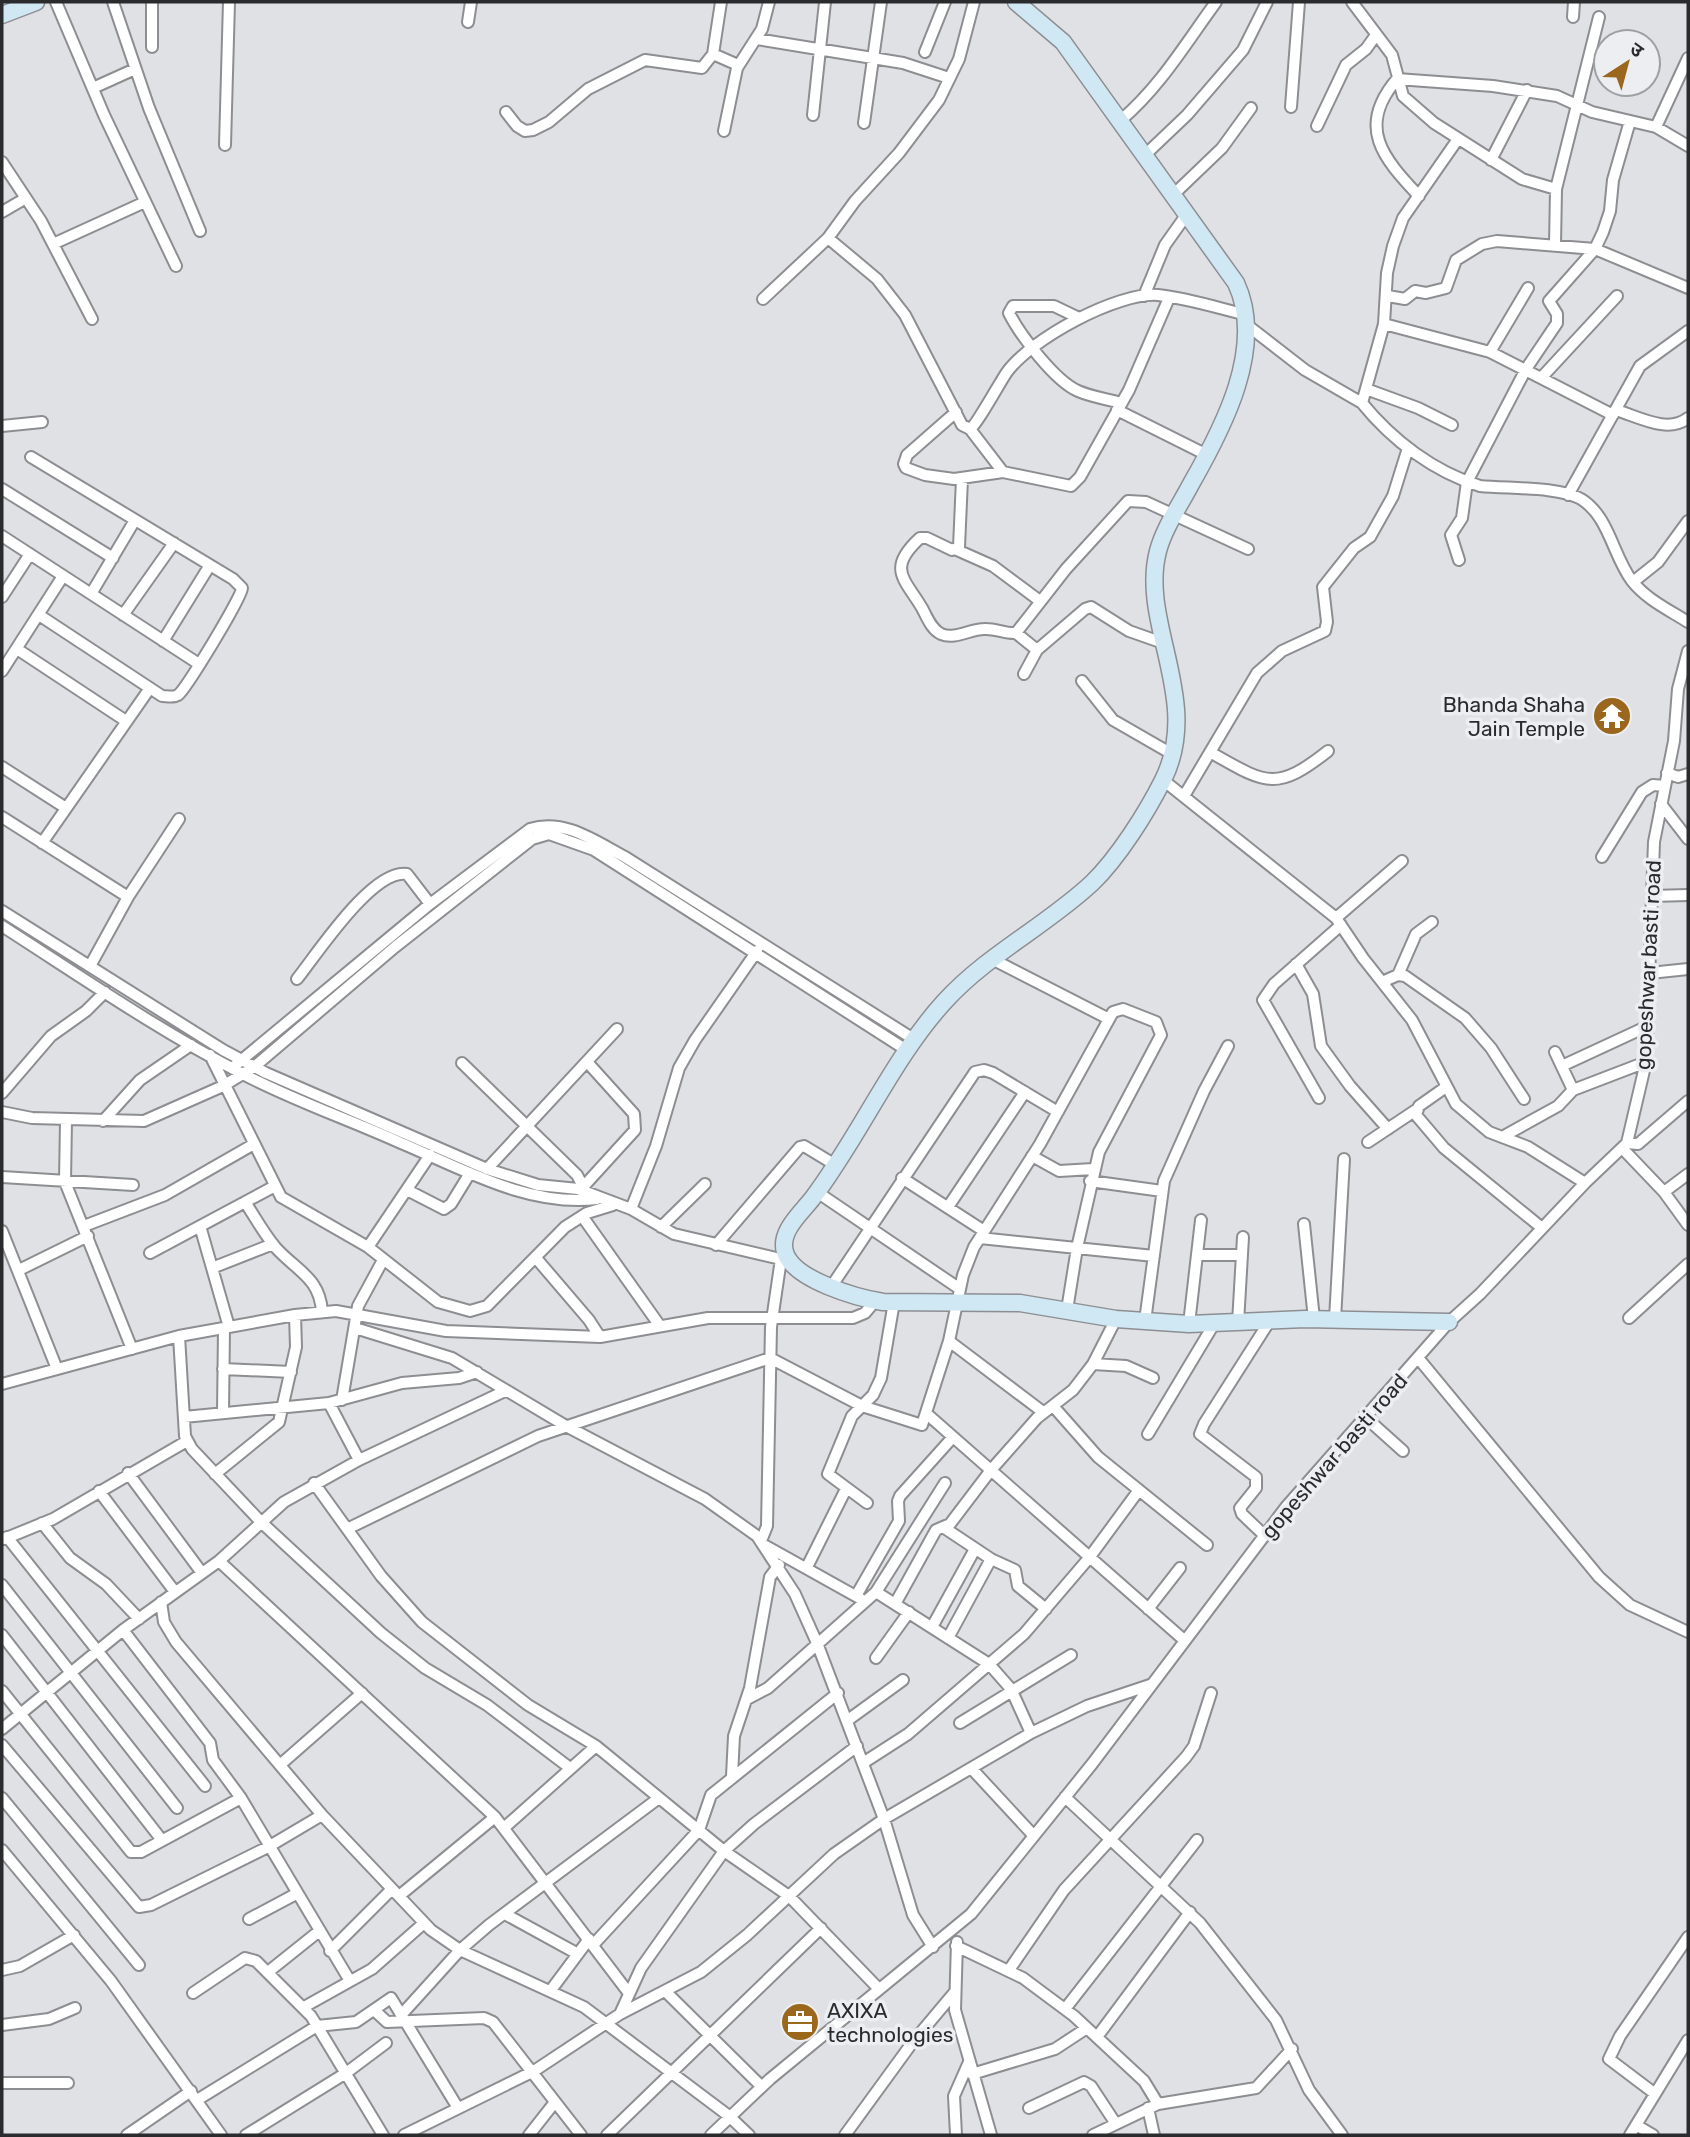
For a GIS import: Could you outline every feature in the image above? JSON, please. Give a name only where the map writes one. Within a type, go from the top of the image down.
[{"type":"street","points":[[2,15],[36,2]]},
{"type":"street","points":[[56,2],[176,266]]},
{"type":"street","points":[[113,2],[135,69],[200,232]]},
{"type":"street","points":[[152,2],[152,47]]},
{"type":"street","points":[[225,145],[229,2]]},
{"type":"street","points":[[468,22],[471,2]]},
{"type":"street","points":[[506,112],[517,126],[525,131],[533,130],[549,122],[588,89],[645,60],[702,68],[713,54],[721,2]]},
{"type":"street","points":[[724,131],[738,65],[757,39],[769,2]]},
{"type":"street","points":[[813,115],[825,2]]},
{"type":"street","points":[[864,123],[881,2]]},
{"type":"street","points":[[925,52],[945,2]]},
{"type":"street","points":[[763,299],[828,238],[855,201],[899,153],[939,100],[959,59],[974,2]]},
{"type":"street","points":[[933,1947],[913,1915],[884,1819],[817,1643],[779,1565],[763,1544],[766,1526],[772,1317],[785,1260],[784,1238],[837,1166],[911,1045],[944,1003],[992,959],[1092,882],[1119,850],[1163,780],[1172,754],[1176,713],[1156,595],[1155,568],[1158,549],[1207,455],[1234,391],[1242,363],[1247,320],[1236,283],[1121,120],[1063,42],[1016,2]]},
{"type":"street","points":[[1121,120],[1156,85],[1216,2]]},
{"type":"street","points":[[1146,155],[1187,114],[1243,50],[1267,2]]},
{"type":"street","points":[[1291,107],[1299,2]]},
{"type":"street","points":[[1352,2],[1392,55],[1404,96],[1458,139],[1522,179],[1556,189]]},
{"type":"street","points":[[1573,18],[1574,2]]},
{"type":"street","points":[[1555,245],[1556,189],[1600,17]]},
{"type":"street","points":[[1317,126],[1346,65],[1366,49],[1376,35]]},
{"type":"street","points":[[757,39],[918,66],[949,78]]},
{"type":"street","points":[[713,54],[738,65]]},
{"type":"street","points":[[1656,127],[1688,58]]},
{"type":"street","points":[[93,88],[135,69]]},
{"type":"street","points":[[1397,79],[1527,90],[1577,102],[1592,112],[1656,127],[1688,146]]},
{"type":"street","points":[[1397,79],[1378,113],[1376,132],[1390,164],[1419,196]]},
{"type":"street","points":[[1491,160],[1527,90]]},
{"type":"street","points":[[1173,195],[1222,148],[1251,108]]},
{"type":"street","points":[[1459,560],[1451,535],[1462,518],[1467,482],[1526,369],[1557,323],[1557,314],[1549,302],[1595,249],[1610,211],[1613,180],[1630,121]]},
{"type":"street","points":[[1362,403],[1384,324],[1388,296],[1387,272],[1403,218],[1458,139]]},
{"type":"street","points":[[2,162],[53,244],[92,318]]},
{"type":"street","points":[[2,212],[26,198]]},
{"type":"street","points":[[53,244],[145,202]]},
{"type":"street","points":[[1144,296],[1161,253],[1187,214]]},
{"type":"street","points":[[828,238],[877,279],[905,315],[962,425],[970,429],[1003,471]]},
{"type":"street","points":[[1388,296],[1405,299],[1415,291],[1426,293],[1446,288],[1456,260],[1491,241],[1595,249],[1688,288]]},
{"type":"street","points":[[1490,352],[1528,288]]},
{"type":"street","points":[[970,429],[977,425],[989,398],[1012,366],[1032,348],[1079,318],[1144,296],[1168,298],[1247,320],[1305,370],[1362,403],[1377,421],[1408,447],[1467,482],[1581,499],[1595,512],[1633,582],[1647,596],[1688,622]]},
{"type":"street","points":[[1542,377],[1617,296]]},
{"type":"street","points":[[956,412],[907,455],[904,464],[906,468],[925,475],[962,479],[1003,471],[1071,486],[1080,477],[1119,406],[1168,298]]},
{"type":"street","points":[[1079,318],[1054,306],[1013,306],[1009,313],[1032,348],[1074,390],[1119,406],[1207,455]]},
{"type":"street","points":[[1384,324],[1490,352],[1615,412],[1665,425],[1685,425]]},
{"type":"street","points":[[1568,495],[1640,366],[1688,331]]},
{"type":"street","points":[[1366,390],[1418,408],[1452,425]]},
{"type":"street","points":[[2,426],[42,422]]},
{"type":"street","points":[[1184,796],[1256,673],[1282,651],[1325,631],[1327,622],[1323,587],[1354,548],[1370,537],[1393,496],[1408,447]]},
{"type":"street","points":[[31,457],[240,584],[243,592],[178,695],[162,696],[39,615]]},
{"type":"street","points":[[957,550],[960,542],[962,479]]},
{"type":"street","points":[[2,489],[113,558]]},
{"type":"street","points":[[1016,633],[1040,601],[1128,501],[1146,502],[1248,550]]},
{"type":"street","points":[[91,594],[135,520]]},
{"type":"street","points":[[1633,582],[1658,562],[1688,521]]},
{"type":"street","points":[[2,536],[198,664]]},
{"type":"street","points":[[1037,650],[1016,633],[988,628],[950,636],[933,628],[903,583],[903,560],[920,538],[957,550],[1004,574],[1040,601]]},
{"type":"street","points":[[123,615],[174,543]]},
{"type":"street","points":[[2,597],[30,555]]},
{"type":"street","points":[[163,640],[210,565]]},
{"type":"street","points":[[2,671],[63,576]]},
{"type":"street","points":[[1024,674],[1037,650],[1085,609],[1091,607],[1129,631],[1166,644]]},
{"type":"street","points":[[17,649],[126,721]]},
{"type":"street","name":"gopeshwar basti road","points":[[711,2135],[761,2086],[878,1988],[957,1928],[1065,1797],[1264,1535],[1364,1416],[1419,1359],[1449,1322],[1480,1294],[1585,1183],[1625,1146],[1646,1062],[1654,842],[1674,741],[1678,689],[1688,653]]},
{"type":"street","points":[[1082,681],[1113,720],[1172,754]]},
{"type":"street","points":[[42,844],[150,688]]},
{"type":"street","points":[[1210,752],[1252,776],[1269,779],[1289,778],[1328,751]]},
{"type":"street","points":[[2,767],[66,808]]},
{"type":"street","points":[[1667,773],[1678,777],[1688,774]]},
{"type":"street","points":[[1163,780],[1339,921],[1412,1020],[1446,1087],[1466,1114],[1489,1132],[1538,1152],[1585,1183]]},
{"type":"street","points":[[1602,857],[1642,792],[1653,785],[1665,786]]},
{"type":"street","points":[[1661,804],[1688,839]]},
{"type":"street","points":[[2,817],[128,897]]},
{"type":"street","points":[[90,966],[128,897],[179,820]]},
{"type":"street","points":[[236,1064],[430,904],[530,829],[545,824],[575,831],[696,899],[911,1045]]},
{"type":"street","points":[[2,1112],[15,1117],[144,1121],[223,1086],[254,1067],[405,939],[540,835],[563,836],[593,850],[911,1045]]},
{"type":"street","points":[[1319,1098],[1263,1000],[1274,984],[1402,861]]},
{"type":"street","points":[[297,979],[361,900],[393,874],[407,874],[430,904]]},
{"type":"street","points":[[1652,896],[1688,895]]},
{"type":"street","points":[[2,911],[90,966],[236,1064],[244,1074],[470,1173],[535,1196],[578,1201],[589,1193],[637,1124],[634,1114],[588,1063]]},
{"type":"street","points":[[1382,982],[1398,975],[1416,934],[1432,922]]},
{"type":"street","points":[[2,926],[210,1055],[254,1067],[487,1169],[538,1185],[578,1189],[614,1205],[631,1209],[674,1234],[785,1260],[831,1287],[875,1301],[894,1302],[958,1295],[1116,1319],[1189,1324],[1314,1319],[1449,1322]]},
{"type":"street","points":[[631,1209],[656,1146],[679,1068],[757,951]]},
{"type":"street","points":[[992,959],[1108,1019]]},
{"type":"street","points":[[1296,964],[1313,994],[1321,1046],[1349,1086],[1388,1129]]},
{"type":"street","points":[[1650,973],[1688,969]]},
{"type":"street","points":[[1398,975],[1457,1011],[1490,1048],[1524,1099]]},
{"type":"street","points":[[2,1093],[45,1041],[105,992]]},
{"type":"street","points":[[347,1529],[566,1426],[770,1358],[862,1406],[919,1426],[925,1422],[949,1341],[968,1262],[982,1234],[1058,1112],[1108,1019],[1113,1012],[1123,1009],[1156,1022],[1161,1035],[1099,1152],[1093,1169],[1067,1310]]},
{"type":"street","points":[[1566,1064],[1648,1026]]},
{"type":"street","points":[[487,1169],[617,1029]]},
{"type":"street","points":[[103,1121],[140,1080],[191,1045]]},
{"type":"street","points":[[1145,1321],[1162,1191],[1172,1158],[1228,1046]]},
{"type":"street","points":[[1555,1052],[1573,1090]]},
{"type":"street","points":[[210,1055],[223,1086],[275,1186],[289,1204],[368,1247],[438,1302],[470,1311],[487,1306],[499,1297],[565,1227],[582,1216],[614,1205]]},
{"type":"street","points":[[1502,1137],[1558,1106],[1573,1090],[1646,1062]]},
{"type":"street","points":[[462,1063],[578,1175],[589,1193]]},
{"type":"street","points":[[831,1287],[975,1072],[993,1073],[1058,1112]]},
{"type":"street","points":[[1368,1142],[1446,1087]]},
{"type":"street","points":[[947,1207],[1025,1092]]},
{"type":"street","points":[[1625,1146],[1638,1144],[1688,1101]]},
{"type":"street","points":[[1416,1110],[1416,1115],[1444,1149],[1542,1228]]},
{"type":"street","points":[[66,1120],[65,1182],[132,1349]]},
{"type":"street","points":[[19,1270],[86,1231],[165,1195],[254,1144]]},
{"type":"street","points":[[716,1245],[800,1147],[804,1146],[837,1166]]},
{"type":"street","points":[[1625,1146],[1688,1225]]},
{"type":"street","points":[[368,1247],[430,1155]]},
{"type":"street","points":[[1032,1156],[1059,1171],[1093,1169]]},
{"type":"street","points":[[1335,1319],[1344,1159]]},
{"type":"street","points":[[407,1190],[444,1209],[451,1204],[470,1173]]},
{"type":"street","points":[[1664,1192],[1688,1174]]},
{"type":"street","points":[[2,1177],[134,1185]]},
{"type":"street","points":[[902,1178],[982,1234],[1154,1256]]},
{"type":"street","points":[[1090,1181],[1162,1191]]},
{"type":"street","points":[[662,1227],[705,1184]]},
{"type":"street","points":[[150,1253],[275,1186]]},
{"type":"street","points":[[817,1192],[958,1295]]},
{"type":"street","points":[[245,1202],[273,1244],[316,1286],[321,1297],[322,1312]]},
{"type":"street","points":[[582,1216],[660,1326]]},
{"type":"street","points":[[1189,1324],[1201,1220]]},
{"type":"street","points":[[1304,1224],[1314,1319]]},
{"type":"street","points":[[200,1226],[226,1327],[223,1412]]},
{"type":"street","points":[[2,1233],[57,1369]]},
{"type":"street","points":[[1238,1323],[1243,1237]]},
{"type":"street","points":[[212,1268],[273,1244]]},
{"type":"street","points":[[1197,1255],[1241,1255]]},
{"type":"street","points":[[536,1258],[589,1320],[600,1337]]},
{"type":"street","points":[[342,1400],[362,1297],[383,1259]]},
{"type":"street","points":[[1629,1318],[1688,1264]]},
{"type":"street","points":[[2,1384],[180,1336],[322,1312],[358,1314],[446,1331],[600,1337],[708,1318],[861,1317],[875,1301]]},
{"type":"street","points":[[867,1503],[831,1479],[829,1469],[842,1446],[852,1416],[881,1378],[894,1302]]},
{"type":"street","points":[[215,1474],[276,1426],[296,1347],[295,1315]]},
{"type":"street","points":[[895,1604],[933,1534],[950,1524],[991,1470],[1048,1409],[1073,1390],[1093,1363],[1116,1319]]},
{"type":"street","points":[[1264,1535],[1242,1514],[1240,1508],[1256,1488],[1256,1476],[1200,1434],[1269,1322]]},
{"type":"street","points":[[1148,1434],[1213,1324]]},
{"type":"street","points":[[355,1328],[437,1352],[477,1372],[566,1426],[705,1499],[763,1544],[860,1599]]},
{"type":"street","points":[[180,1336],[187,1441],[215,1474],[260,1521],[381,1633],[425,1668],[487,1704],[570,1768]]},
{"type":"street","points":[[949,1341],[1048,1409],[1090,1450],[1207,1545]]},
{"type":"street","points":[[1419,1359],[1599,1577],[1630,1605],[1688,1632]]},
{"type":"street","points":[[1093,1363],[1126,1366],[1153,1378]]},
{"type":"street","points":[[223,1369],[290,1372]]},
{"type":"street","points":[[184,1417],[283,1405],[329,1403],[402,1383],[459,1378],[477,1372]]},
{"type":"street","points":[[2,1729],[123,1630],[219,1561],[260,1521],[314,1483],[505,1391]]},
{"type":"street","points":[[329,1403],[359,1460]]},
{"type":"street","points":[[927,1414],[1184,1640]]},
{"type":"street","points":[[1364,1416],[1403,1451]]},
{"type":"street","points":[[747,1699],[768,1688],[860,1599],[899,1521],[900,1496],[953,1437]]},
{"type":"street","points":[[187,1441],[41,1523],[5,1539],[205,1786]]},
{"type":"street","points":[[128,1473],[202,1573]]},
{"type":"street","points":[[314,1483],[404,1605],[422,1622],[528,1705],[596,1746],[724,1851],[789,1896],[878,1988]]},
{"type":"street","points":[[860,1599],[876,1592],[945,1483]]},
{"type":"street","points":[[807,1567],[846,1489]]},
{"type":"street","points":[[863,1763],[908,1734],[1024,1634],[1089,1558],[1139,1490]]},
{"type":"street","points":[[99,1491],[175,1592]]},
{"type":"street","points":[[41,1523],[70,1558],[106,1584],[139,1619]]},
{"type":"street","points":[[943,1527],[991,1559],[1015,1570],[1018,1586],[1046,1609]]},
{"type":"street","points":[[932,1627],[975,1549]]},
{"type":"street","points":[[948,1638],[991,1559]]},
{"type":"street","points":[[219,1561],[505,1827],[628,1992]]},
{"type":"street","points":[[732,1776],[734,1736],[747,1699],[770,1577],[779,1565]]},
{"type":"street","points":[[1148,1609],[1180,1568]]},
{"type":"street","points":[[2,1585],[177,1808]]},
{"type":"street","points":[[876,1592],[989,1664],[1011,1689],[1031,1733]]},
{"type":"street","points":[[161,1602],[167,1629],[176,1642],[322,1815],[424,1923],[460,1950],[572,2000],[671,2071],[749,2135]]},
{"type":"street","points":[[876,1658],[909,1612]]},
{"type":"street","points":[[123,1630],[210,1743],[213,1760],[241,1798],[350,1982]]},
{"type":"street","points":[[2,1635],[161,1839]]},
{"type":"street","points":[[960,1723],[1011,1689],[1071,1656]]},
{"type":"street","points":[[848,1720],[903,1680]]},
{"type":"street","points":[[404,2135],[534,2071],[620,2014],[723,1956],[834,1854],[884,1819],[1031,1733],[1087,1706],[1150,1685]]},
{"type":"street","points":[[2,1690],[128,1849],[141,1852],[241,1798]]},
{"type":"street","points":[[281,1764],[362,1693]]},
{"type":"street","points":[[551,1990],[578,1954],[699,1830],[707,1800],[732,1776],[838,1693]]},
{"type":"street","points":[[1009,1970],[1058,1898],[1194,1746],[1211,1693]]},
{"type":"street","points":[[2,1745],[139,1907],[151,1905],[268,1847],[322,1815]]},
{"type":"street","points":[[505,1827],[596,1746]]},
{"type":"street","points":[[620,2014],[641,1968],[724,1851],[754,1824],[857,1746]]},
{"type":"street","points":[[972,1769],[1034,1836]]},
{"type":"street","points":[[1065,1797],[1189,1912],[1253,1988],[1276,2020],[1292,2049],[1308,2090],[1342,2135]]},
{"type":"street","points":[[2,1798],[139,1965]]},
{"type":"street","points":[[405,2016],[460,1950],[659,1798]]},
{"type":"street","points":[[330,1951],[395,1892],[495,1817]]},
{"type":"street","points":[[1065,2009],[1197,1840]]},
{"type":"street","points":[[2,1850],[74,1935],[221,2135]]},
{"type":"street","points":[[249,1919],[296,1894]]},
{"type":"street","points":[[1097,2037],[1189,1912]]},
{"type":"street","points":[[505,1914],[578,1954]]},
{"type":"street","points":[[304,2007],[350,1982],[391,1954],[424,1923]]},
{"type":"street","points":[[607,2135],[821,1928]]},
{"type":"street","points":[[957,1928],[954,1993],[959,2028],[991,2135]]},
{"type":"street","points":[[268,1972],[318,1932]]},
{"type":"street","points":[[2,1970],[20,1966],[74,1935]]},
{"type":"street","points":[[1654,2093],[1609,2059],[1620,2036],[1688,1937]]},
{"type":"street","points":[[956,1946],[1009,1970],[1065,2009],[1097,2037],[1149,2087],[1154,2135]]},
{"type":"street","points":[[193,1993],[245,1958],[256,1961],[304,2007],[383,2135]]},
{"type":"street","points":[[665,1991],[761,2086]]},
{"type":"street","points":[[845,2135],[912,2043],[954,1993]]},
{"type":"street","points":[[127,2135],[317,2026],[356,2022],[391,1998],[405,2016],[458,2108]]},
{"type":"street","points":[[2,2025],[49,2019],[75,2008]]},
{"type":"street","points":[[374,2010],[387,2022],[405,2016],[488,2019],[498,2026],[581,2135]]},
{"type":"street","points":[[955,2135],[954,2096],[970,2068],[1055,2049],[1087,2028]]},
{"type":"street","points":[[1653,2135],[1633,2130],[1688,2040]]},
{"type":"street","points":[[246,2135],[346,2073],[386,2043]]},
{"type":"street","points":[[1093,2135],[1153,2106],[1256,2088],[1292,2049]]},
{"type":"street","points":[[1029,2108],[1084,2082],[1091,2086],[1116,2124]]},
{"type":"street","points":[[2,2083],[68,2083]]},
{"type":"street","points":[[529,2135],[555,2102]]},
{"type":"place","name":"Bhanda Shaha Jain Temple","points":[[1612,716]]},
{"type":"place","name":"AXIXA technologies","points":[[800,2022]]}]
